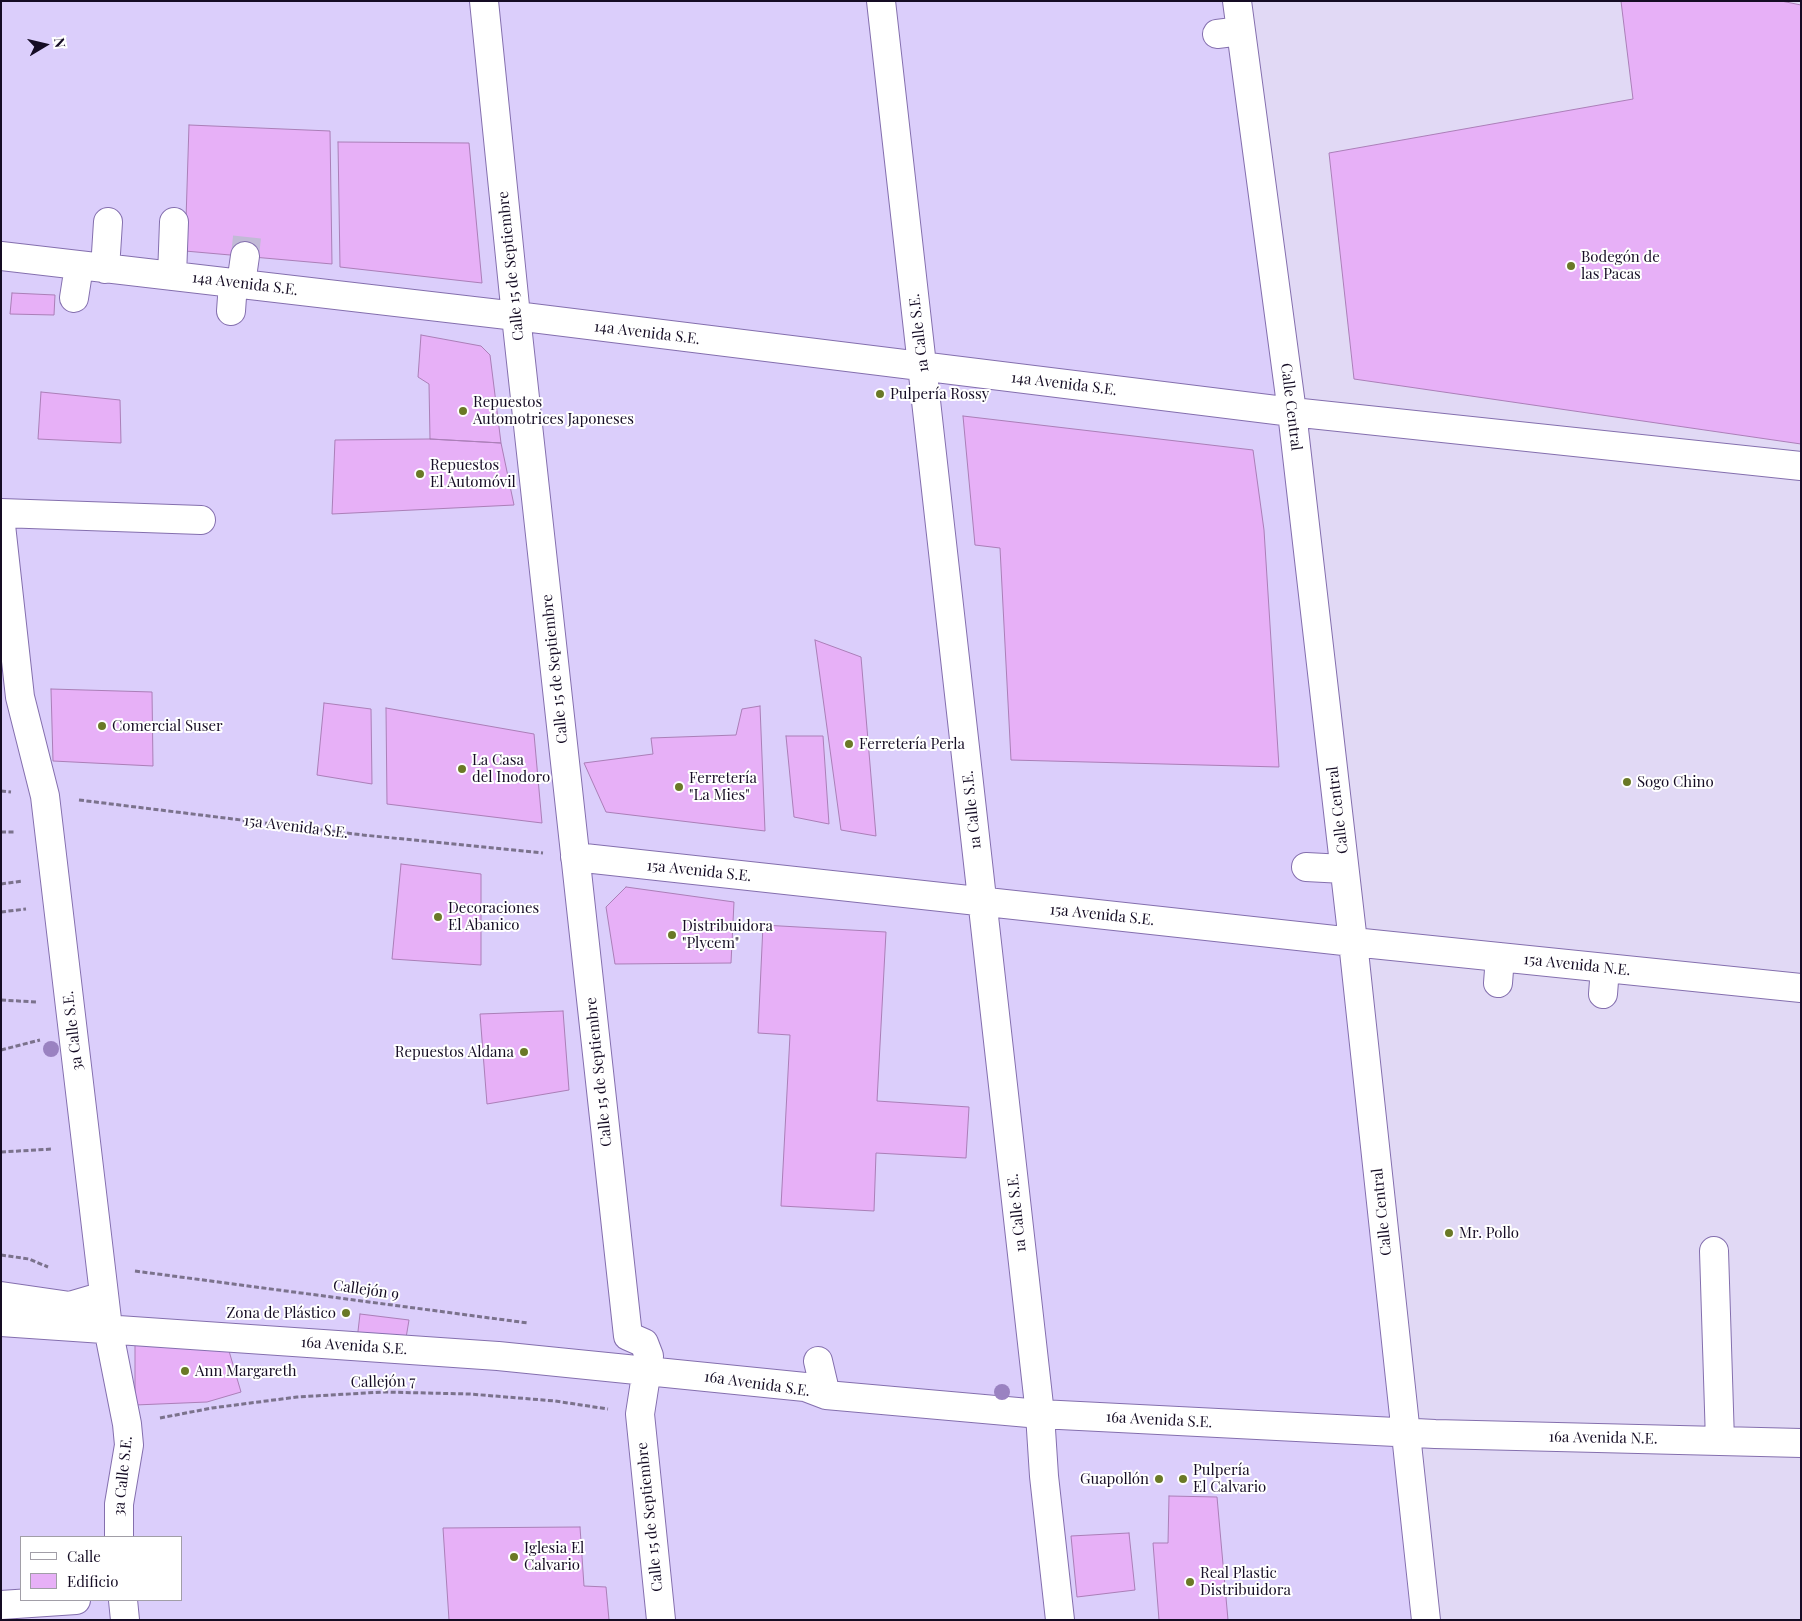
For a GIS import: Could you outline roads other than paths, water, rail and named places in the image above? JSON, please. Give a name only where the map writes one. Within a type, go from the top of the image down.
[{"type":"street","name":"Calle 15 de Septiembre","points":[[484,1],[516,316],[628,1336],[644,1344],[649,1356],[640,1414],[661,1620]]},
{"type":"street","name":"1a Calle S.E.","points":[[881,1],[1040,1414],[1044,1476],[1060,1620]]},
{"type":"street","name":"Calle Central","points":[[1237,1],[1229,33],[1292,412],[1353,942],[1426,1620]]},
{"type":"street","points":[[74,298],[92,268],[108,222]]},
{"type":"street","points":[[172,276],[174,222]]},
{"type":"street","name":"14a Avenida S.E.","points":[[1,256],[516,316],[720,351],[923,367],[1292,412],[1801,466]]},
{"type":"street","points":[[231,311],[245,256]]},
{"type":"street","points":[[1,514],[201,520]]},
{"type":"street","name":"3a Calle S.E.","points":[[1,525],[20,697],[45,796],[108,1328],[128,1424],[129,1445],[119,1504],[119,1536]]},
{"type":"street","name":"15a Avenida S.E.","points":[[576,857],[1353,942]]},
{"type":"street","points":[[1306,867],[1344,869]]},
{"type":"street","name":"15a Avenida N.E.","points":[[1353,942],[1499,970],[1606,968],[1801,988]]},
{"type":"street","points":[[1604,994],[1606,968]]},
{"type":"street","points":[[1714,1251],[1720,1441]]},
{"type":"street","points":[[1,1296],[70,1306],[104,1296]]},
{"type":"street","name":"16a Avenida S.E.","points":[[1,1322],[498,1356],[647,1370],[815,1391],[1040,1414],[1405,1433]]},
{"type":"street","name":"16a Avenida N.E.","points":[[1405,1433],[1801,1443]]},
{"type":"street","points":[[1,1605],[61,1601]]},
{"type":"street","points":[[123,1601],[125,1620]]},
{"type":"tunnel","points":[[245,256],[247,237]]},
{"type":"place","name":"Bodegón de las Pacas","points":[[1571,266]]},
{"type":"place","name":"Pulpería Rossy","points":[[880,394]]},
{"type":"place","name":"Repuestos Automotrices Japoneses","points":[[463,411]]},
{"type":"place","name":"Repuestos El Automóvil","points":[[420,474]]},
{"type":"place","name":"Comercial Suser","points":[[102,726]]},
{"type":"place","name":"Ferretería Perla","points":[[849,744]]},
{"type":"place","name":"La Casa del Inodoro","points":[[462,769]]},
{"type":"place","name":"Sogo Chino","points":[[1627,782]]},
{"type":"place","name":"Ferretería \"La Mies\"","points":[[679,787]]},
{"type":"place","name":"Decoraciones El Abanico","points":[[438,917]]},
{"type":"place","name":"Distribuidora \"Plycem\"","points":[[672,935]]},
{"type":"place","name":"Repuestos Aldana","points":[[524,1052]]},
{"type":"place","name":"Mr. Pollo","points":[[1449,1233]]},
{"type":"place","name":"Zona de Plástico","points":[[346,1313]]},
{"type":"place","name":"Ann Margareth","points":[[185,1371]]},
{"type":"place","name":"Guapollón","points":[[1159,1479]]},
{"type":"place","name":"Pulpería El Calvario","points":[[1183,1479]]},
{"type":"place","name":"Iglesia El Calvario","points":[[514,1557]]},
{"type":"place","name":"Real Plastic Distribuidora","points":[[1190,1582]]}]
